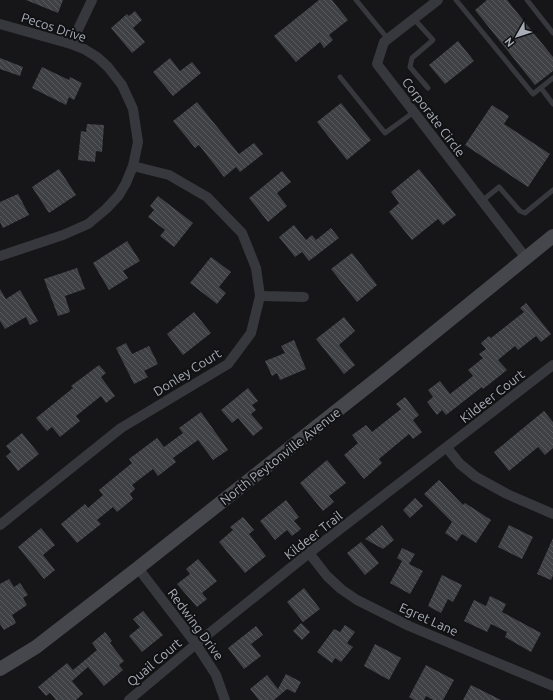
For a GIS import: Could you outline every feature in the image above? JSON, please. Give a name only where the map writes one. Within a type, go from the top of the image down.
[{"type":"street","points":[[71,44],[92,0]]},
{"type":"street","name":"Corporate Circle","points":[[438,0],[384,42],[377,64],[526,258]]},
{"type":"street","name":"Pecos Drive","points":[[0,24],[71,44],[84,49],[97,57],[108,67],[122,85],[133,109],[138,142],[133,166],[126,183],[119,195],[106,210],[88,224],[63,235],[0,256]]},
{"type":"street","name":"Donley Court","points":[[0,525],[121,428],[228,364],[251,333],[260,296],[256,268],[242,233],[207,197],[169,175],[133,166]]},
{"type":"street","name":"North Peytonville Avenue","points":[[0,668],[36,647],[138,568],[376,380],[553,236]]},
{"type":"street","points":[[260,296],[304,297]]},
{"type":"street","name":"Kildeer Court","points":[[447,448],[553,365]]},
{"type":"street","points":[[447,448],[460,464],[476,477],[507,494],[553,514]]},
{"type":"street","name":"Kildeer Trail","points":[[196,644],[310,553],[447,448]]},
{"type":"street","name":"Egret Lane","points":[[310,553],[327,576],[340,589],[357,600],[409,626],[553,686]]},
{"type":"street","name":"Redwing Drive","points":[[138,568],[196,644],[216,675],[225,700]]},
{"type":"street","name":"Quail Court","points":[[129,700],[196,644]]},
{"type":"lane","points":[[356,0],[388,39]]},
{"type":"lane","points":[[456,0],[533,94],[553,78]]},
{"type":"lane","points":[[527,0],[553,33]]},
{"type":"lane","points":[[414,18],[433,40],[412,58],[410,67],[428,88]]},
{"type":"lane","points":[[340,77],[385,133],[414,112]]},
{"type":"lane","points":[[541,88],[553,104]]},
{"type":"lane","points":[[482,201],[499,188],[520,211],[525,213],[553,190]]},
{"type":"building","points":[[26,0],[63,0],[58,13]]},
{"type":"building","points":[[319,0],[332,0],[348,20],[329,35],[333,40],[324,48],[320,42],[296,62],[274,36]]},
{"type":"building","points":[[487,0],[507,0],[553,57],[553,71],[535,85],[475,10]]},
{"type":"building","points":[[135,11],[142,20],[133,28],[145,42],[132,53],[111,28],[127,14],[129,16]]},
{"type":"building","points":[[458,41],[474,61],[445,84],[429,65]]},
{"type":"building","points":[[0,58],[23,67],[20,76],[0,69]]},
{"type":"building","points":[[170,58],[180,71],[192,62],[201,73],[173,96],[153,72]]},
{"type":"building","points":[[42,67],[69,80],[70,77],[82,83],[74,100],[69,97],[66,105],[32,88]]},
{"type":"building","points":[[197,102],[239,154],[254,143],[263,154],[240,172],[236,167],[224,177],[199,145],[195,148],[173,121]]},
{"type":"building","points":[[341,103],[371,140],[347,160],[317,122]]},
{"type":"building","points":[[492,105],[509,116],[504,124],[550,154],[528,187],[465,145]]},
{"type":"building","points":[[87,124],[104,125],[102,152],[96,151],[95,162],[78,160],[81,131],[86,132]]},
{"type":"building","points":[[59,169],[76,195],[49,213],[32,187]]},
{"type":"building","points":[[419,169],[456,215],[443,225],[438,219],[412,240],[389,212],[399,203],[391,192]]},
{"type":"building","points":[[282,171],[291,182],[277,193],[287,206],[268,222],[249,198]]},
{"type":"building","points":[[18,194],[29,215],[3,228],[0,222],[0,202]]},
{"type":"building","points":[[158,196],[193,223],[174,247],[160,236],[165,230],[148,217],[154,210],[150,206]]},
{"type":"building","points":[[294,225],[306,240],[312,235],[316,240],[331,228],[339,238],[309,261],[302,252],[295,257],[279,237]]},
{"type":"building","points":[[127,241],[140,261],[123,271],[128,278],[109,290],[93,263]]},
{"type":"building","points":[[352,253],[377,285],[357,302],[331,269]]},
{"type":"building","points":[[211,257],[231,272],[219,287],[226,293],[217,304],[190,283]]},
{"type":"building","points":[[77,268],[85,289],[65,296],[70,312],[58,316],[44,279]]},
{"type":"building","points":[[0,289],[6,299],[20,290],[38,321],[30,325],[26,317],[5,329],[0,321]]},
{"type":"building","points":[[526,303],[551,334],[541,342],[536,336],[518,350],[515,346],[498,360],[507,370],[446,415],[442,410],[437,415],[427,402],[433,397],[428,390],[440,381],[450,394],[473,376],[468,370],[483,358],[479,354],[486,349],[481,343],[489,336],[491,338],[524,312],[520,308]]},
{"type":"building","points":[[194,312],[211,333],[183,355],[167,334]]},
{"type":"building","points":[[344,317],[355,331],[339,345],[355,365],[344,374],[316,339]]},
{"type":"building","points":[[294,340],[306,369],[280,380],[277,373],[272,376],[265,361],[285,353],[281,346]]},
{"type":"building","points":[[126,343],[132,354],[149,346],[158,364],[144,371],[148,377],[134,384],[116,348]]},
{"type":"building","points":[[99,365],[106,373],[101,377],[115,396],[106,403],[101,396],[76,416],[80,421],[60,437],[52,427],[47,431],[36,418],[73,388],[71,386]]},
{"type":"building","points":[[248,388],[258,401],[252,405],[256,410],[251,414],[263,428],[253,436],[238,418],[232,423],[221,410]]},
{"type":"building","points":[[405,397],[419,415],[413,420],[422,432],[413,439],[409,434],[379,459],[382,463],[364,479],[344,455],[358,443],[352,435],[366,425],[372,432],[401,409],[396,404]]},
{"type":"building","points":[[544,411],[553,422],[553,448],[545,455],[538,447],[509,471],[494,452]]},
{"type":"building","points":[[201,412],[228,450],[213,460],[198,440],[173,458],[176,462],[158,476],[153,469],[132,485],[135,489],[130,494],[133,499],[117,512],[113,507],[97,520],[101,524],[77,543],[61,524],[85,504],[88,508],[103,495],[99,490],[132,463],[129,459],[157,438],[164,447],[183,433],[179,428]]},
{"type":"building","points":[[22,433],[39,454],[18,471],[6,456],[11,452],[6,446]]},
{"type":"building","points":[[327,460],[346,483],[329,496],[334,502],[323,511],[300,483]]},
{"type":"building","points":[[439,480],[463,505],[465,503],[491,520],[476,543],[462,534],[457,541],[445,533],[452,522],[424,494]]},
{"type":"building","points":[[415,498],[423,506],[410,518],[403,510]]},
{"type":"building","points":[[286,500],[299,517],[294,521],[301,529],[292,536],[287,530],[275,540],[260,521]]},
{"type":"building","points":[[243,517],[254,530],[249,534],[266,556],[245,573],[219,542],[233,530],[230,527]]},
{"type":"building","points":[[382,525],[394,540],[383,549],[365,539]]},
{"type":"building","points":[[509,525],[533,537],[522,559],[498,547]]},
{"type":"building","points":[[41,528],[55,545],[43,555],[55,570],[44,579],[18,547]]},
{"type":"building","points":[[553,538],[553,575],[551,580],[537,574]]},
{"type":"building","points":[[361,542],[379,563],[365,575],[347,553]]},
{"type":"building","points":[[402,548],[415,554],[409,564],[423,571],[410,594],[390,583],[402,561],[397,558]]},
{"type":"building","points":[[198,559],[217,581],[202,593],[207,599],[197,607],[177,584],[190,574],[186,569]]},
{"type":"building","points":[[442,575],[462,585],[453,602],[448,599],[441,613],[428,606]]},
{"type":"building","points":[[9,579],[14,587],[20,583],[28,595],[23,598],[27,605],[12,615],[16,623],[4,630],[0,624],[0,584]]},
{"type":"building","points":[[304,588],[320,609],[303,622],[287,602]]},
{"type":"building","points":[[490,596],[506,604],[502,612],[541,633],[531,652],[505,637],[507,632],[491,624],[487,632],[464,621],[474,600],[486,606]]},
{"type":"building","points":[[143,611],[163,635],[142,652],[129,636],[140,627],[133,619]]},
{"type":"building","points":[[301,623],[310,632],[302,640],[293,631]]},
{"type":"building","points":[[345,625],[355,632],[347,643],[353,647],[341,662],[335,658],[332,663],[317,652],[334,629],[340,632]]},
{"type":"building","points":[[256,626],[263,635],[251,644],[261,656],[244,669],[228,648]]},
{"type":"building","points":[[105,632],[112,641],[110,643],[124,661],[119,665],[123,670],[104,686],[88,667],[72,681],[83,694],[76,700],[56,700],[50,693],[46,696],[38,687],[67,663],[73,670],[97,650],[92,643]]},
{"type":"building","points":[[375,644],[401,658],[389,680],[364,666]]},
{"type":"building","points":[[426,665],[454,680],[443,700],[433,700],[426,696],[424,700],[414,700],[409,697]]},
{"type":"building","points":[[286,674],[301,682],[295,693],[287,689],[274,700],[259,700],[250,689],[267,675],[278,689]]},
{"type":"building","points":[[471,685],[501,700],[463,700]]}]
